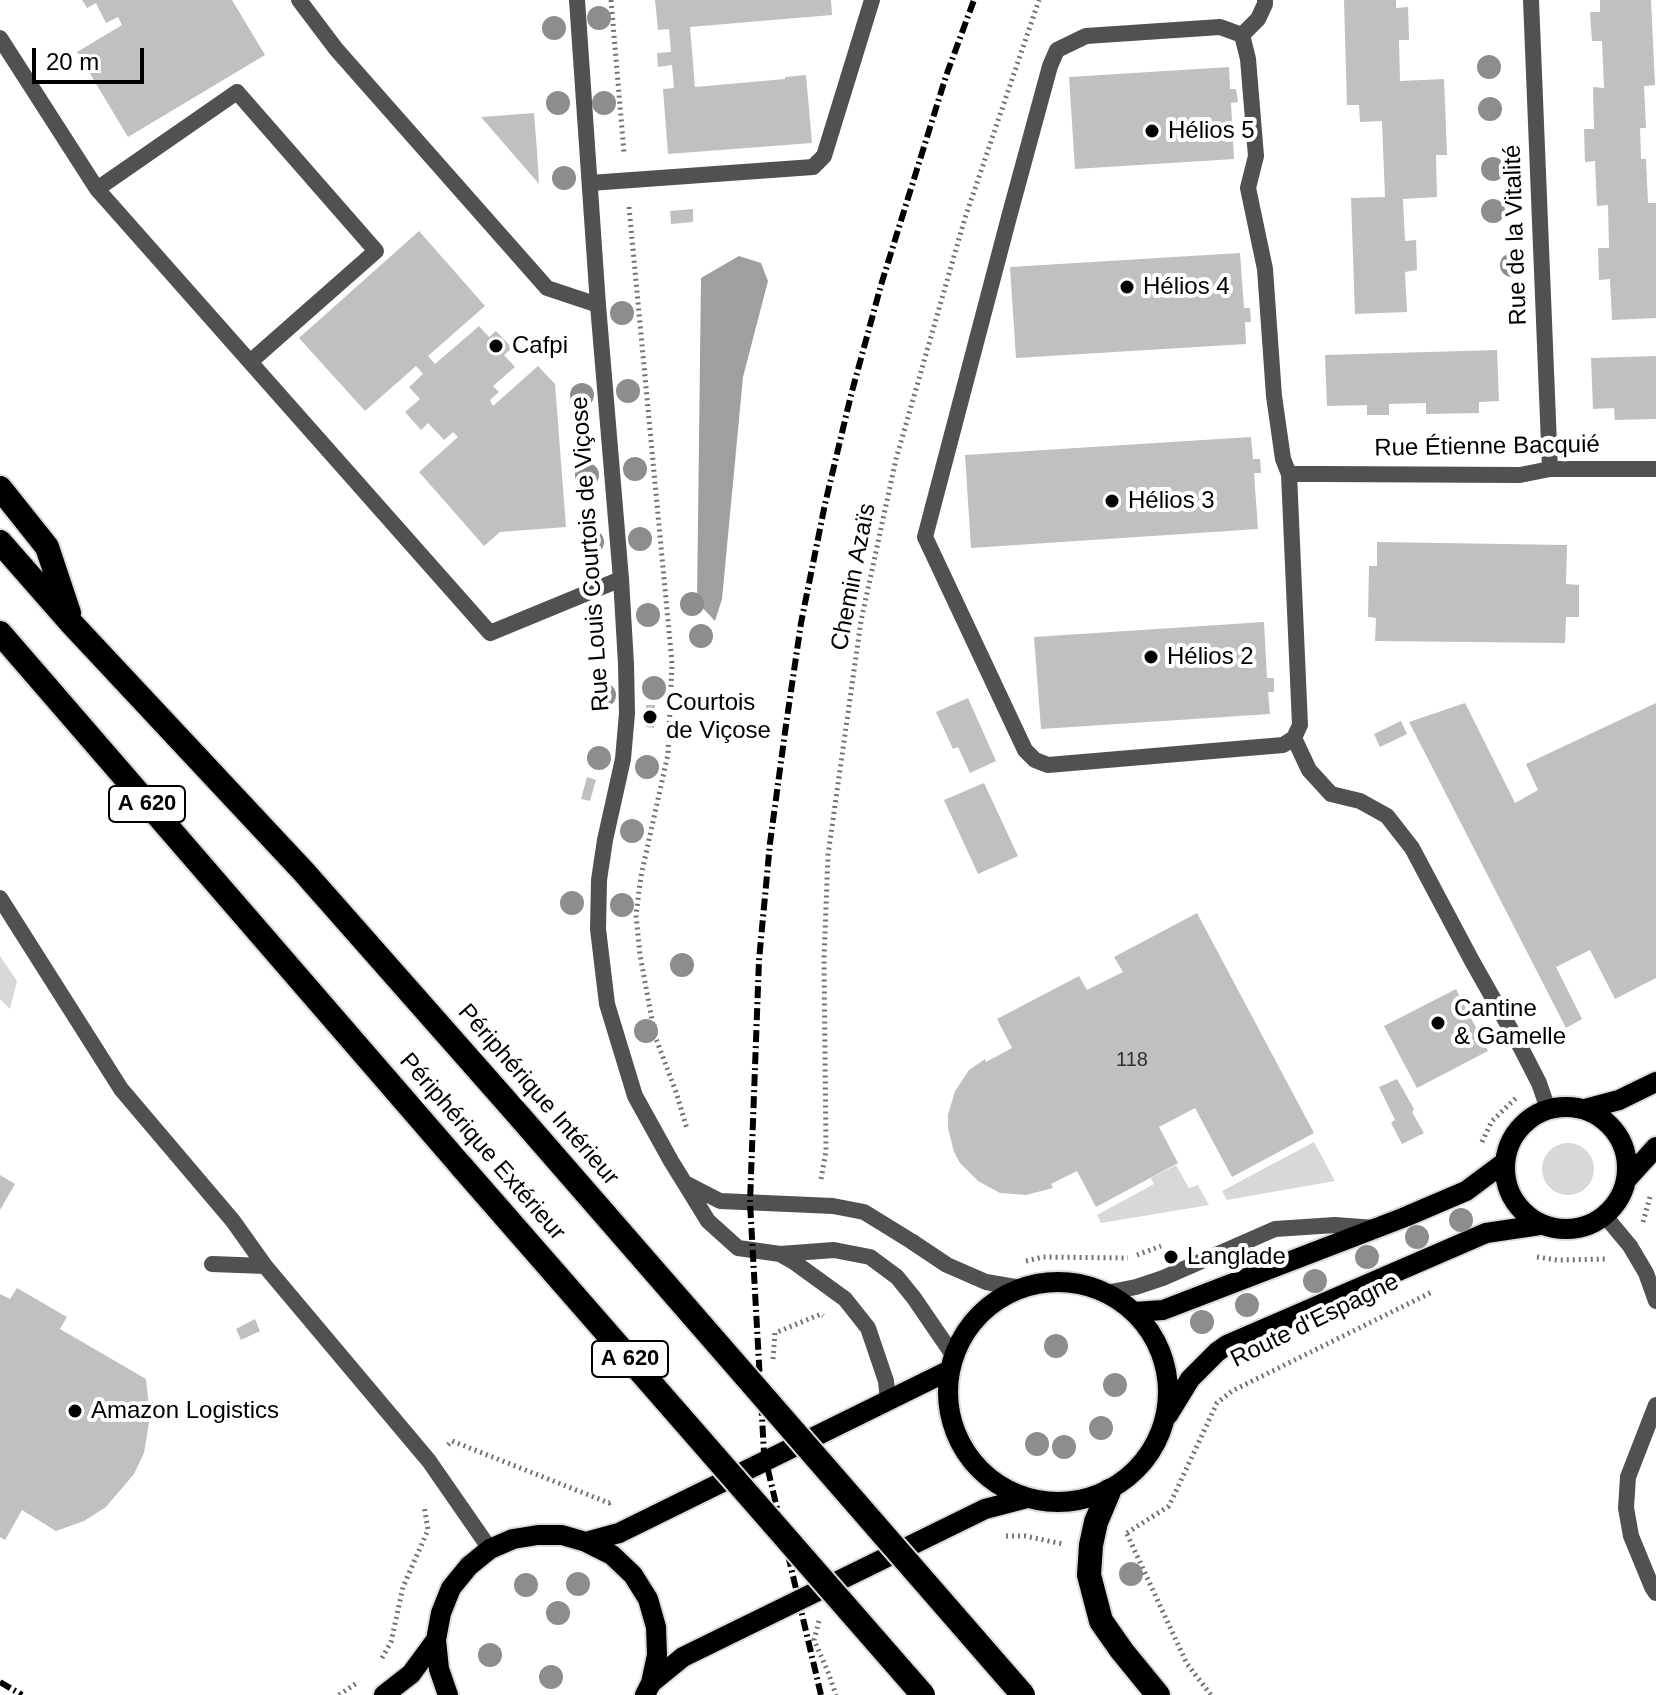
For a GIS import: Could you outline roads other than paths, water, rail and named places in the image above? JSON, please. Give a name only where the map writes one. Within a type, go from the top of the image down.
[{"type":"highway","points":[[0,488],[47,547],[72,624]]},
{"type":"highway","name":"Périphérique Intérieur","points":[[0,542],[72,624],[304,872],[1023,1695]]},
{"type":"highway","name":"Périphérique Extérieur","points":[[0,633],[923,1695]]},
{"type":"highway","points":[[1109,1491],[1096,1522],[1089,1575],[1101,1621],[1158,1695]]},
{"type":"main road","points":[[1585,1109],[1619,1100],[1656,1082]]},
{"type":"main road","points":[[1548,1109],[1585,1109],[1605,1120],[1619,1137],[1627,1157],[1627,1179],[1623,1193],[1605,1216],[1585,1227],[1562,1230],[1540,1225],[1525,1214],[1513,1199],[1506,1181],[1505,1162],[1509,1144],[1532,1117],[1548,1109]]},
{"type":"main road","points":[[1627,1179],[1656,1147]]},
{"type":"main road","points":[[1134,1312],[1163,1310],[1377,1228],[1466,1191],[1505,1162]]},
{"type":"main road","name":"Route d'Espagne","points":[[1166,1419],[1190,1379],[1227,1345],[1486,1233],[1540,1225]]},
{"type":"main road","points":[[1049,1282],[1078,1284],[1106,1293],[1134,1312],[1160,1350],[1167,1373],[1168,1396],[1166,1419],[1158,1441],[1145,1461],[1128,1478],[1109,1491],[1082,1500],[1054,1503],[1027,1498],[1001,1486],[978,1468],[962,1445],[952,1418],[951,1363],[964,1336],[979,1316],[998,1300],[1021,1288],[1049,1282]]},
{"type":"main road","points":[[586,1542],[619,1533],[888,1401],[951,1363]]},
{"type":"main road","points":[[648,1689],[683,1657],[985,1509],[1027,1498]]},
{"type":"main road","points":[[448,1695],[439,1669],[436,1640],[441,1613],[451,1588],[469,1566],[490,1549],[513,1539],[538,1535],[562,1535],[586,1542],[612,1555],[633,1575],[648,1599],[656,1627],[657,1655],[648,1689]]},
{"type":"main road","points":[[384,1695],[411,1674],[436,1640]]},
{"type":"street","points":[[299,0],[336,49],[547,288],[598,305]]},
{"type":"street","name":"Rue Louis Courtois de Viçose","points":[[577,0],[621,579],[627,713],[623,759],[599,880],[598,929],[607,1004],[635,1096],[708,1221],[738,1248],[780,1254],[834,1250],[870,1257],[897,1277],[914,1298],[951,1363]]},
{"type":"street","points":[[590,183],[813,167],[824,156],[872,0]]},
{"type":"street","points":[[1242,35],[1258,19],[1265,0]]},
{"type":"street","name":"Rue de la Vitalité","points":[[1531,0],[1550,469]]},
{"type":"street","points":[[1220,27],[1242,35],[1248,59],[1256,156],[1248,188],[1265,269],[1274,396],[1283,459],[1289,474],[1300,725],[1294,738],[1283,745],[1048,765],[1035,760],[1025,750],[925,537],[1013,202],[1057,50],[1086,36],[1220,27]]},
{"type":"street","points":[[0,38],[97,189],[490,633],[621,579]]},
{"type":"street","points":[[97,189],[237,92],[376,251],[250,362]]},
{"type":"street","name":"Rue Étienne Bacquié","points":[[1289,474],[1520,475],[1550,469],[1656,469]]},
{"type":"street","points":[[1294,738],[1309,770],[1331,794],[1360,801],[1387,816],[1412,848],[1520,1046],[1548,1109]]},
{"type":"street","points":[[0,898],[121,1089],[429,1461],[490,1549]]},
{"type":"street","points":[[683,1182],[720,1201],[833,1206],[864,1212],[947,1265],[986,1282],[1021,1288]]},
{"type":"street","points":[[1605,1216],[1630,1246],[1646,1273],[1656,1301]]},
{"type":"street","points":[[1106,1293],[1163,1278],[1275,1229],[1335,1225],[1377,1228]]},
{"type":"street","name":"Rue Louis Courtois de Viçose","points":[[780,1254],[845,1299],[868,1328],[886,1381],[888,1401]]},
{"type":"street","points":[[212,1264],[265,1266]]},
{"type":"street","points":[[1656,1405],[1628,1477],[1626,1508],[1631,1536],[1656,1593]]},
{"type":"railway","points":[[821,1695],[764,1453],[750,1202],[759,960],[770,843],[786,725],[801,623],[825,504],[881,285],[946,76],[974,0]]},
{"type":"railway","points":[[0,1682],[22,1695]]},
{"type":"place","name":"Hélios 5","points":[[1152,131]]},
{"type":"place","name":"Hélios 4","points":[[1127,287]]},
{"type":"place","name":"Cafpi","points":[[496,346]]},
{"type":"place","name":"Hélios 3","points":[[1112,501]]},
{"type":"place","name":"Hélios 2","points":[[1151,657]]},
{"type":"place","name":"Courtois de Viçose","points":[[650,717]]},
{"type":"place","name":"Cantine & Gamelle","points":[[1438,1023]]},
{"type":"place","name":"Langlade","points":[[1171,1257]]},
{"type":"place","name":"Amazon Logistics","points":[[75,1411]]}]
